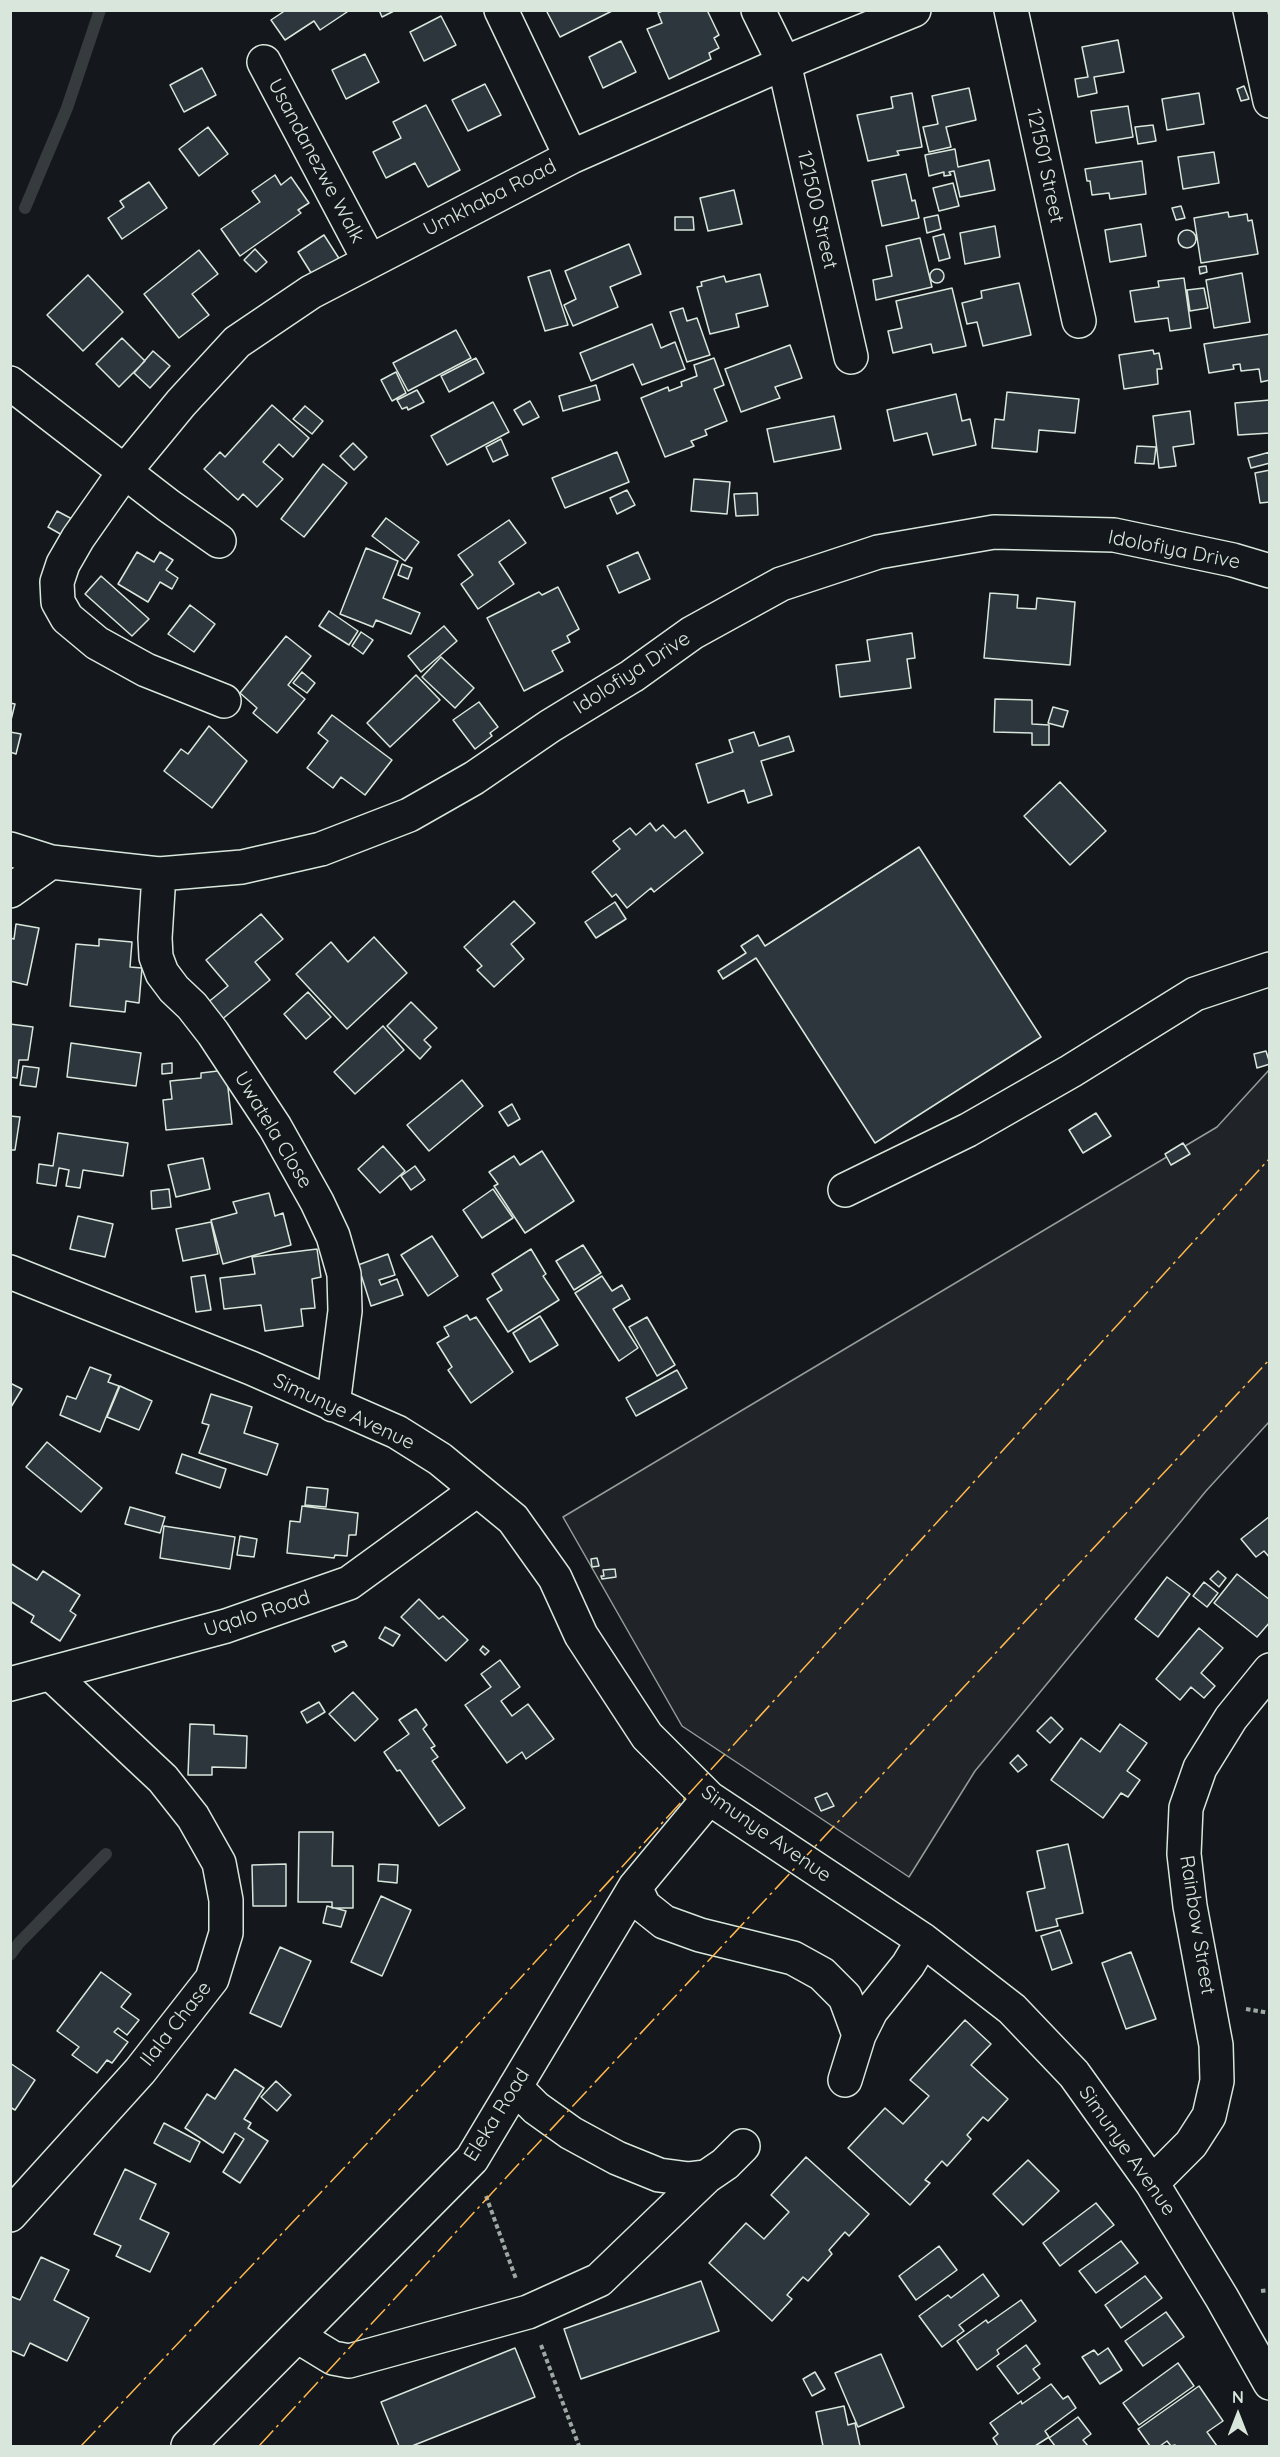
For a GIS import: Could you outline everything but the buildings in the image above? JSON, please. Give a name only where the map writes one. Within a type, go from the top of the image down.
[{"type":"street","points":[[501,10],[571,157]]},
{"type":"street","name":"121500 Street","points":[[758,10],[784,63],[851,357]]},
{"type":"street","name":"Umkhaba Road","points":[[224,701],[146,670],[97,643],[67,618],[58,602],[57,582],[63,564],[78,538],[125,471],[181,403],[237,342],[310,292],[571,157],[784,63],[914,10]]},
{"type":"street","name":"121501 Street","points":[[1011,10],[1079,321]]},
{"type":"street","points":[[1250,10],[1269,101]]},
{"type":"street","name":"Usandanezwe Walk","points":[[264,62],[369,260]]},
{"type":"street","points":[[10,383],[219,541]]},
{"type":"street","name":"Idolofiya Drive","points":[[10,849],[51,862],[159,874],[242,867],[321,849],[409,815],[474,778],[712,622],[782,584],[878,552],[994,532],[1114,535],[1233,560],[1269,571]]},
{"type":"street","points":[[10,891],[51,862]]},
{"type":"street","name":"Uwatela Close","points":[[159,874],[155,938],[156,957],[162,973],[174,989],[192,1006],[238,1071],[280,1137],[317,1202],[333,1236],[344,1274],[345,1311],[333,1405]]},
{"type":"street","points":[[845,1190],[968,1130],[1071,1071],[1195,994],[1269,969]]},
{"type":"street","name":"Simunye Avenue","points":[[10,1272],[251,1368],[397,1432],[440,1459],[513,1519],[555,1578],[581,1635],[647,1736],[709,1798],[923,1940],[1012,2009],[1074,2074],[1152,2183],[1222,2298],[1269,2383]]},
{"type":"street","name":"Uqalo Road","points":[[10,1684],[226,1626],[349,1584],[477,1490]]},
{"type":"street","name":"Rainbow Street","points":[[1152,2183],[1191,2144],[1209,2116],[1217,2081],[1216,2045],[1190,1906],[1184,1854],[1186,1808],[1200,1768],[1231,1718],[1269,1670]]},
{"type":"street","name":"Ilala Chase","points":[[10,2215],[140,2071],[212,1979],[226,1933],[226,1900],[219,1863],[194,1817],[163,1779],[50,1673]]},
{"type":"street","name":"Eleka Road","points":[[188,2446],[472,2159],[635,1887],[709,1798]]},
{"type":"street","points":[[635,1887],[644,1906],[664,1922],[700,1935],[793,1958],[822,1974],[845,1997],[859,2035]]},
{"type":"street","points":[[845,2080],[859,2035],[871,2011],[908,1965],[923,1940]]},
{"type":"street","points":[[515,2087],[536,2108],[571,2133],[617,2158],[659,2175],[688,2179],[706,2177]]},
{"type":"street","points":[[297,2336],[333,2358],[349,2361],[528,2312],[599,2280],[706,2177],[725,2164],[743,2146]]},
{"type":"shaded area","points":[[1269,1070],[1269,1422],[1206,1491],[975,1771],[909,1877],[682,1726],[563,1517],[1217,1127]]},
{"type":"waterway","points":[[25,208],[67,108],[100,10]]},
{"type":"waterway","points":[[10,1955],[106,1854]]},
{"type":"power","points":[[81,2446],[429,2078],[1270,1158]]},
{"type":"power","points":[[259,2446],[514,2169],[1270,1359]]}]
